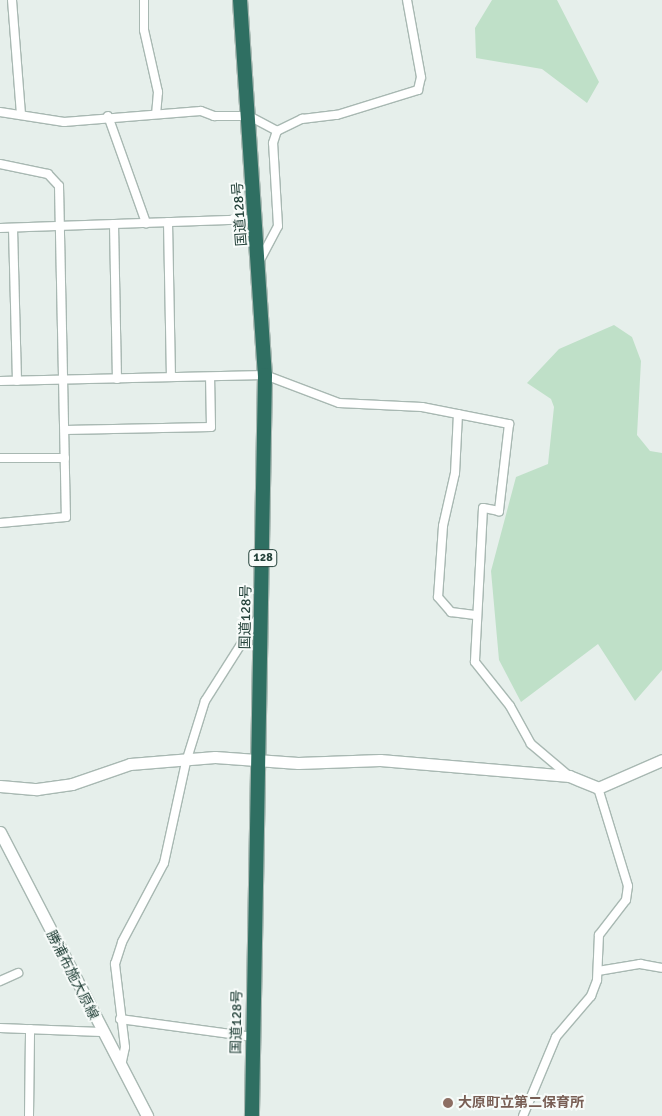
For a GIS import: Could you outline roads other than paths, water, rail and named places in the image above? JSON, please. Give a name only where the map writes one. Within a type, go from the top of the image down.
[{"type":"highway","name":"国道128号","points":[[240,0],[260,260],[265,375],[252,1116]]},
{"type":"street","points":[[12,0],[21,115]]},
{"type":"street","points":[[144,0],[144,30],[158,92],[156,113]]},
{"type":"street","points":[[277,131],[302,119],[337,115],[415,93],[421,77],[407,0]]},
{"type":"street","points":[[0,112],[64,122],[108,116],[156,113],[249,116],[277,131]]},
{"type":"street","points":[[108,116],[146,223]]},
{"type":"street","points":[[260,260],[278,226],[277,131]]},
{"type":"street","points":[[0,164],[57,180],[62,226],[66,517],[0,522]]},
{"type":"street","points":[[0,228],[257,220]]},
{"type":"street","points":[[168,222],[172,378]]},
{"type":"street","points":[[114,224],[116,379]]},
{"type":"street","points":[[12,228],[17,381]]},
{"type":"street","points":[[0,381],[265,375],[339,404],[388,404],[458,414],[509,424],[499,511],[483,508],[475,615],[475,662],[483,677],[510,706],[531,744],[569,776],[598,788],[662,760]]},
{"type":"street","points":[[65,430],[211,427],[210,377]]},
{"type":"street","points":[[458,414],[455,473],[443,526],[438,597],[451,612],[475,615]]},
{"type":"street","points":[[0,458],[65,458]]},
{"type":"street","points":[[121,1070],[125,1047],[120,1019],[115,964],[128,923],[164,863],[186,762],[205,701],[262,610]]},
{"type":"street","points":[[0,786],[37,789],[72,784],[130,764],[186,762],[215,757],[298,763],[380,760],[569,776]]},
{"type":"street","points":[[523,1116],[556,1037],[591,996],[598,971],[599,935],[626,900],[628,886],[598,788]]},
{"type":"street","name":"勝浦布施大原線","points":[[0,832],[101,1032],[147,1116]]},
{"type":"street","points":[[598,971],[640,964],[662,968]]},
{"type":"street","points":[[0,981],[18,973]]},
{"type":"street","points":[[120,1019],[253,1037]]},
{"type":"street","points":[[0,1028],[101,1032]]},
{"type":"street","points":[[28,1116],[30,1029]]},
{"type":"place","name":"大原町立第二保育所","points":[[448,1103]]}]
